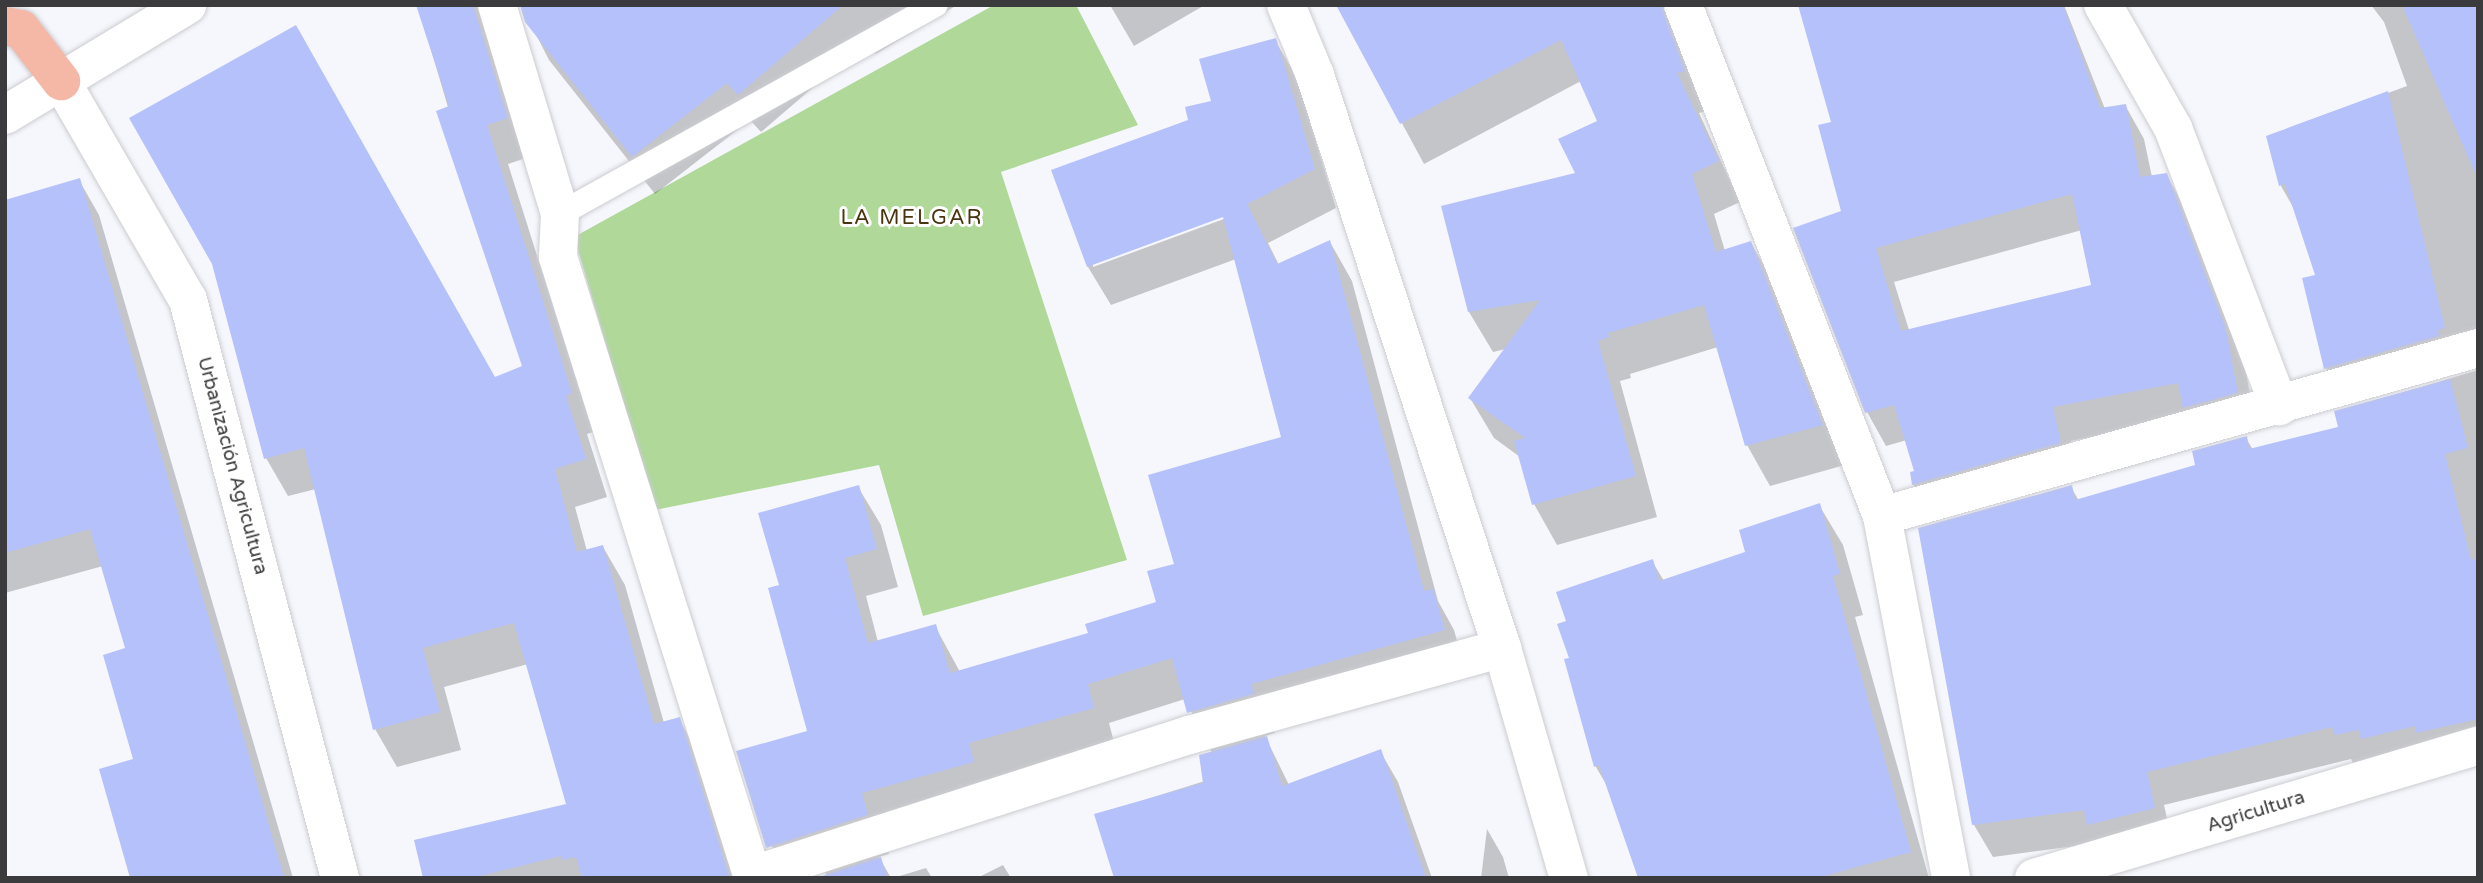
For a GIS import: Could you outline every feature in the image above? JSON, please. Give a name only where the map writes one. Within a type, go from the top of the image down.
[{"type":"main road","points":[[13,27],[61,81]]},
{"type":"street","points":[[5,115],[187,5]]},
{"type":"street","points":[[496,5],[560,214],[558,257],[753,877],[1189,735],[1502,648]]},
{"type":"street","points":[[1286,5],[1315,75],[1502,648],[1569,878]]},
{"type":"street","points":[[1683,5],[1882,516],[1951,878]]},
{"type":"street","points":[[2103,5],[2173,128],[2279,406]]},
{"type":"street","name":"Urbanización Agricultura","points":[[61,81],[188,300],[340,878]]},
{"type":"street","points":[[1882,516],[2478,348]]},
{"type":"street","name":"Agricultura","points":[[2034,878],[2478,746]]},
{"type":"lane","points":[[560,214],[936,5]]},
{"type":"green space","points":[[994,5],[1076,5],[1138,125],[1001,172],[1127,560],[923,616],[879,465],[655,510],[574,237]]},
{"type":"building","points":[[416,5],[473,5],[508,118],[487,125],[572,393],[566,396],[586,459],[555,469],[577,552],[603,545],[654,724],[680,717],[730,878],[582,878],[576,857],[562,860],[561,856],[471,878],[423,878],[414,840],[566,804],[514,623],[423,648],[440,712],[373,730],[304,448],[264,459],[212,264],[129,118],[296,25],[495,377],[522,366],[436,111],[449,106]]},
{"type":"building","points":[[520,5],[843,5],[738,95],[727,83],[632,157],[525,22]]},
{"type":"building","points":[[1336,5],[1662,5],[1685,71],[1677,73],[1719,161],[1692,174],[1716,252],[1751,241],[1823,425],[1745,446],[1704,305],[1608,333],[1609,337],[1598,341],[1636,476],[1532,505],[1514,441],[1525,438],[1468,398],[1540,300],[1468,312],[1441,206],[1575,173],[1558,139],[1597,121],[1561,40],[1400,124]]},
{"type":"building","points":[[1798,5],[2063,5],[2100,108],[2126,104],[2140,177],[2167,173],[2225,326],[2238,393],[2183,408],[2178,383],[2053,407],[2061,443],[1912,485],[1910,472],[1914,471],[1894,405],[1865,413],[1793,228],[1841,211],[1818,125],[1831,122]],"holes":[[[2072,194],[2091,285],[1901,331],[1876,248]]]},
{"type":"building","points":[[2402,5],[2478,5],[2478,180]]},
{"type":"building","points":[[1276,38],[1315,169],[1247,204],[1277,264],[1330,240],[1424,591],[1433,589],[1445,630],[1251,684],[1254,694],[1187,713],[1172,658],[1088,684],[1094,708],[969,743],[974,762],[862,793],[868,815],[766,848],[736,751],[807,731],[768,588],[779,585],[758,513],[859,485],[877,549],[845,558],[868,643],[936,624],[950,673],[1088,633],[1085,624],[1156,602],[1147,571],[1174,564],[1148,475],[1281,437],[1223,217],[1087,267],[1051,170],[1188,120],[1185,107],[1211,101],[1199,59]]},
{"type":"building","points":[[2388,91],[2445,328],[2438,330],[2439,336],[2324,369],[2302,278],[2315,275],[2285,184],[2279,186],[2266,136]]},
{"type":"building","points":[[80,178],[284,878],[130,878],[99,769],[133,759],[103,655],[125,648],[90,529],[5,553],[5,200]]},
{"type":"building","points":[[2450,379],[2468,448],[2445,454],[2471,560],[2478,558],[2478,719],[2416,733],[2415,726],[2361,739],[2359,730],[2335,735],[2332,727],[2147,772],[2155,808],[2087,825],[2084,810],[1972,825],[1918,528],[2072,485],[2075,500],[2195,465],[2192,451],[2247,436],[2249,449],[2338,427],[2334,411]]},
{"type":"building","points":[[1820,503],[1840,574],[1833,576],[1911,852],[1817,878],[1638,878],[1599,765],[1594,767],[1564,659],[1569,658],[1557,624],[1566,621],[1556,592],[1653,559],[1659,581],[1745,552],[1739,530]]},
{"type":"building","points":[[1267,736],[1282,786],[1381,749],[1426,878],[1114,878],[1094,814],[1203,783],[1199,755]]},
{"type":"building","points":[[881,857],[887,878],[816,878]]},
{"type":"district","name":"LA MELGAR","points":[[912,218]]}]
